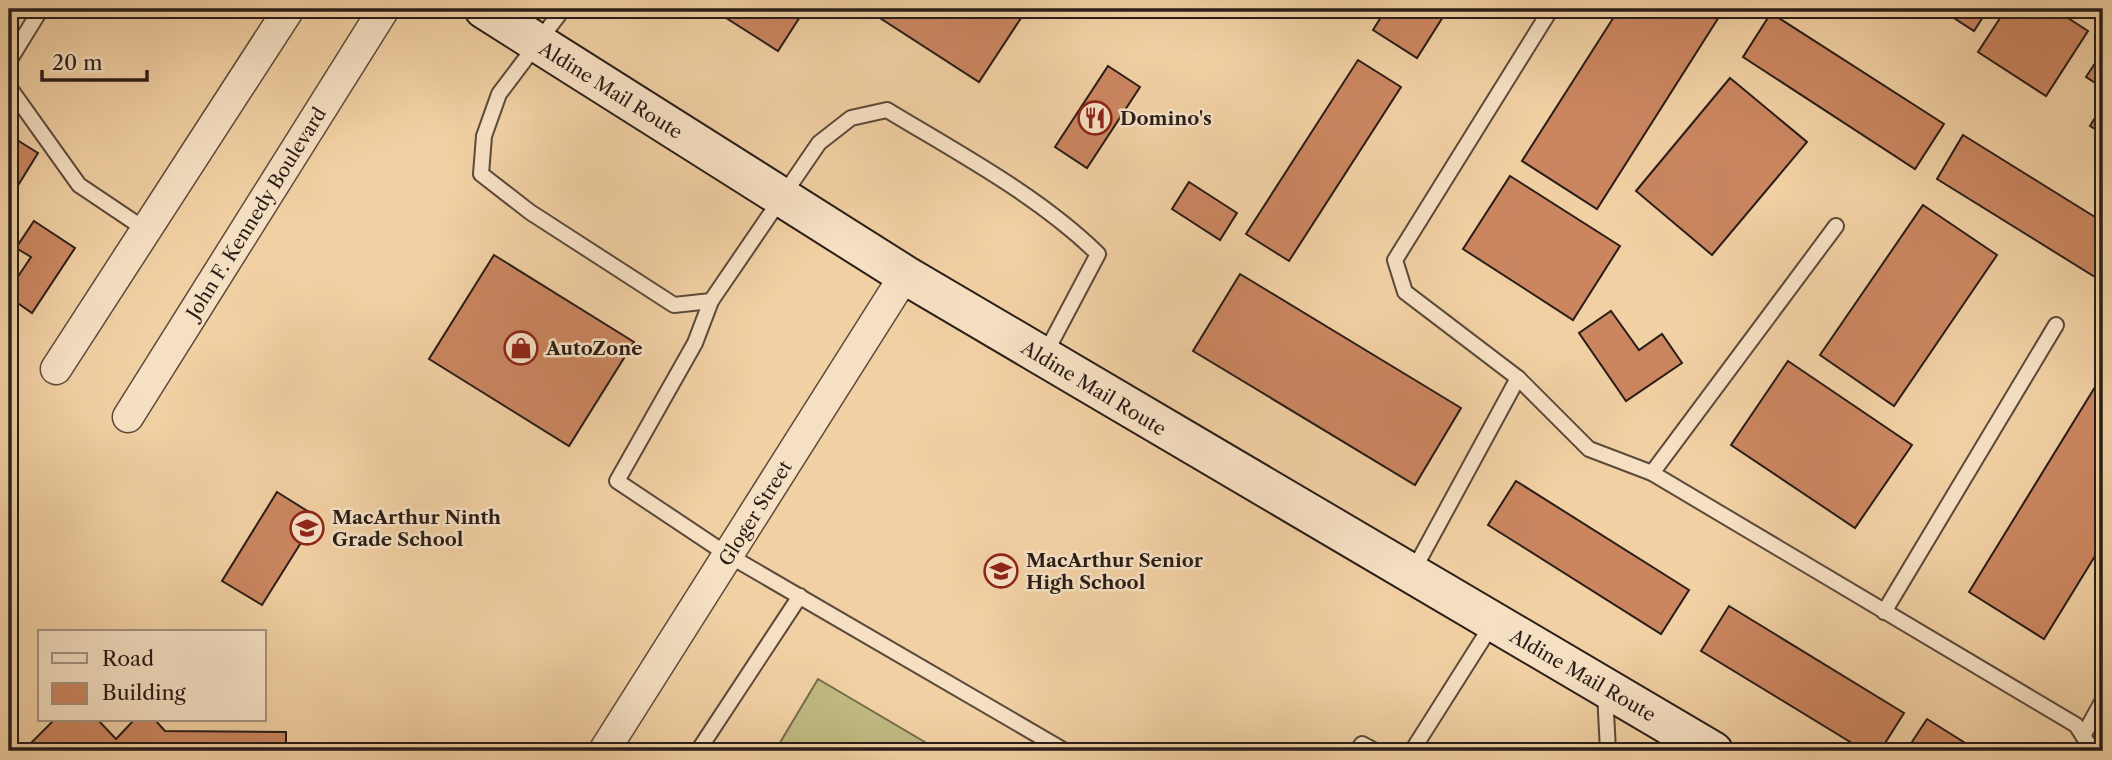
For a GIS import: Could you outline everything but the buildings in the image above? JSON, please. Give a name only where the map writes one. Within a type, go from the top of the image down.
[{"type":"main road","name":"Aldine Mail Route","points":[[484,9],[905,275],[1713,751]]},
{"type":"street","points":[[56,369],[289,9]]},
{"type":"street","name":"John F. Kennedy Boulevard","points":[[128,417],[384,9]]},
{"type":"street","name":"Gloger Street","points":[[604,751],[905,275]]},
{"type":"lane","points":[[9,61],[41,9]]},
{"type":"lane","points":[[563,9],[499,94],[484,136],[481,174],[530,212],[674,305],[711,301]]},
{"type":"lane","points":[[1551,9],[1395,260],[1405,292],[1518,378],[1589,449],[1652,473],[2076,725],[2094,751]]},
{"type":"lane","points":[[9,87],[79,185],[146,230]]},
{"type":"lane","points":[[1043,358],[1098,254],[1072,228],[969,159],[887,110],[851,118],[819,143],[711,301],[695,343],[617,481],[728,555],[1065,751]]},
{"type":"lane","points":[[1652,473],[1836,226]]},
{"type":"lane","points":[[1884,612],[2056,325]]},
{"type":"lane","points":[[1412,575],[1518,378]]},
{"type":"lane","points":[[698,751],[800,596]]},
{"type":"lane","points":[[1412,751],[1493,622]]},
{"type":"lane","points":[[1605,687],[1608,751]]},
{"type":"lane","points":[[2083,736],[2103,700]]},
{"type":"lane","points":[[1357,751],[1362,744],[1375,751]]},
{"type":"shaded area","points":[[818,679],[940,751],[775,751]]},
{"type":"place","name":"Domino's","points":[[1095,118]]},
{"type":"place","name":"AutoZone","points":[[521,348]]},
{"type":"place","name":"MacArthur Ninth Grade School","points":[[307,528]]},
{"type":"place","name":"MacArthur Senior High School","points":[[1001,571]]}]
